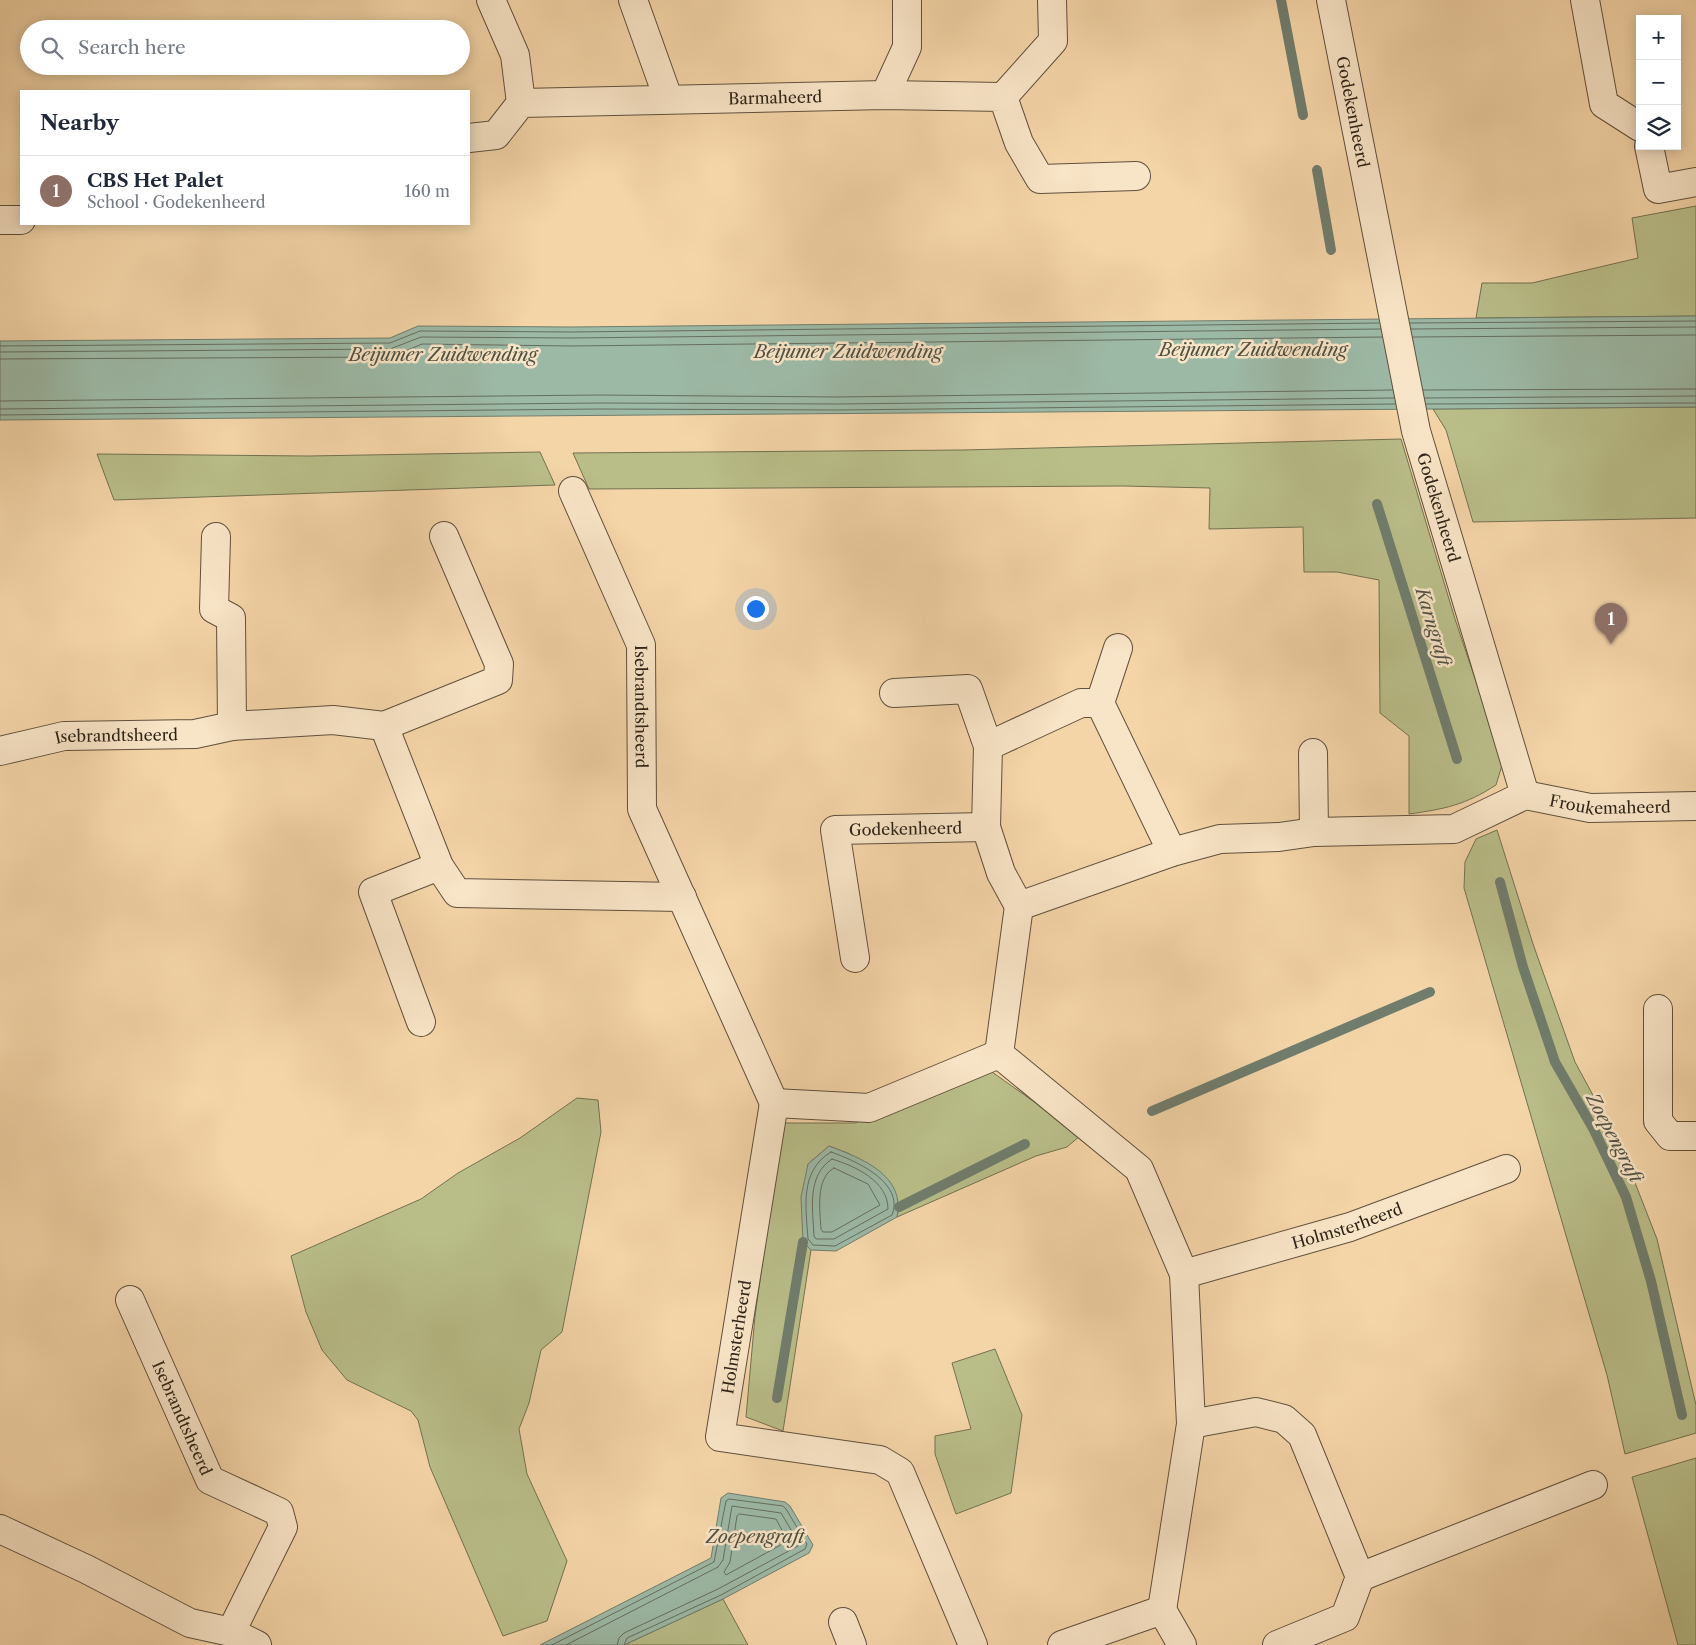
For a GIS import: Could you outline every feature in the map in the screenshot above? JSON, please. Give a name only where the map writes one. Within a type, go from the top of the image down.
[{"type":"street","points":[[470,138],[496,135],[521,103],[515,56],[491,0]]},
{"type":"street","points":[[633,0],[668,98]]},
{"type":"street","points":[[885,96],[907,46],[907,0]]},
{"type":"street","points":[[1052,0],[1053,41],[1003,97],[1019,143],[1040,179],[1136,176]]},
{"type":"street","name":"Godekenheerd","points":[[1331,0],[1416,431],[1524,795]]},
{"type":"street","points":[[1585,0],[1604,104],[1636,124]]},
{"type":"street","name":"Barmaheerd","points":[[521,103],[668,98],[1003,97]]},
{"type":"street","points":[[1650,150],[1658,189],[1696,182]]},
{"type":"street","points":[[0,220],[20,220]]},
{"type":"street","name":"Isebrandtsheerd","points":[[573,491],[641,645],[642,809],[774,1103]]},
{"type":"street","name":"Isebrandtsheerd","points":[[0,751],[64,736],[195,734],[232,726],[332,720],[384,726],[498,680],[499,664],[444,536]]},
{"type":"street","points":[[216,537],[214,609],[231,618],[232,726]]},
{"type":"street","points":[[1118,648],[1100,703],[1172,852]]},
{"type":"street","name":"Godekenheerd","points":[[894,693],[968,690],[988,746],[986,827],[1001,873],[1019,906]]},
{"type":"street","points":[[988,746],[1082,703],[1100,703]]},
{"type":"street","points":[[384,726],[439,866],[457,893],[682,897]]},
{"type":"street","points":[[1313,754],[1314,832]]},
{"type":"street","points":[[999,1054],[1019,906],[1172,852],[1220,839],[1279,838],[1314,832],[1454,830],[1524,795]]},
{"type":"street","name":"Froukemaheerd","points":[[1524,795],[1569,806],[1590,808],[1696,806]]},
{"type":"street","name":"Godekenheerd","points":[[855,958],[835,830],[986,827]]},
{"type":"street","points":[[420,1022],[373,892],[439,866]]},
{"type":"street","points":[[1658,1009],[1658,1121],[1670,1136],[1696,1136]]},
{"type":"street","points":[[774,1103],[869,1108],[999,1054]]},
{"type":"street","points":[[999,1054],[1140,1168],[1184,1274],[1191,1424],[1162,1610],[1182,1645]]},
{"type":"street","name":"Holmsterheerd","points":[[774,1103],[720,1438],[880,1460],[900,1472],[973,1645]]},
{"type":"street","name":"Holmsterheerd","points":[[1184,1274],[1350,1227],[1506,1169]]},
{"type":"street","name":"Isebrandtsheerd","points":[[130,1300],[210,1480],[280,1512],[282,1527],[231,1632]]},
{"type":"street","points":[[1191,1424],[1256,1412],[1284,1419],[1302,1435],[1360,1577],[1345,1617],[1277,1645]]},
{"type":"street","points":[[1360,1577],[1593,1485]]},
{"type":"street","points":[[0,1529],[86,1569],[190,1623],[231,1632],[256,1645]]},
{"type":"street","points":[[1067,1644],[1162,1610]]},
{"type":"green space","points":[[1696,206],[1696,316],[1476,318],[1482,283],[1532,283],[1638,258],[1632,218]]},
{"type":"green space","points":[[1696,407],[1696,518],[1473,522],[1446,430],[1433,409]]},
{"type":"green space","points":[[1401,439],[1455,619],[1503,762],[1496,785],[1485,792],[1454,805],[1409,814],[1409,736],[1380,713],[1379,580],[1337,572],[1304,572],[1303,527],[1209,529],[1210,488],[1123,486],[589,489],[573,453],[963,450]]},
{"type":"green space","points":[[540,452],[555,485],[114,500],[97,454],[308,456]]},
{"type":"green space","points":[[1497,830],[1533,944],[1575,1062],[1621,1147],[1657,1239],[1696,1405],[1696,1433],[1625,1454],[1607,1375],[1464,888],[1465,862],[1476,839]]},
{"type":"green space","points":[[992,1072],[1081,1135],[1067,1147],[1036,1156],[897,1217],[899,1207],[850,1154],[829,1146],[808,1164],[803,1242],[811,1250],[783,1431],[746,1417],[755,1316],[782,1123],[855,1123]]},
{"type":"green space","points":[[577,1098],[598,1100],[601,1132],[562,1332],[541,1350],[529,1403],[519,1429],[527,1474],[567,1561],[547,1621],[503,1636],[430,1467],[418,1420],[411,1411],[347,1380],[322,1350],[306,1312],[291,1256],[421,1199],[458,1173],[520,1138]]},
{"type":"green space","points":[[995,1349],[1022,1415],[1011,1493],[956,1514],[935,1454],[935,1436],[971,1429],[952,1363]]},
{"type":"green space","points":[[1696,1458],[1696,1645],[1678,1645],[1632,1477]]},
{"type":"green space","points":[[723,1599],[748,1645],[624,1645]]},
{"type":"water","name":"Beijumer Zuidwending","points":[[1696,316],[1696,407],[0,420],[0,341],[390,338],[418,326],[571,327]]},
{"type":"water","points":[[829,1146],[867,1163],[888,1179],[895,1190],[898,1202],[897,1217],[836,1251],[811,1250],[803,1242],[801,1197],[808,1164]]},
{"type":"water","name":"Zoepengraft","points":[[728,1493],[785,1502],[790,1506],[813,1545],[809,1553],[723,1599],[624,1645],[540,1645],[711,1558],[721,1498]]},
{"type":"waterway","points":[[1281,0],[1303,115]]},
{"type":"waterway","points":[[1317,170],[1331,250]]},
{"type":"waterway","name":"Karngraft","points":[[1377,504],[1457,759]]},
{"type":"waterway","name":"Zoepengraft","points":[[1500,882],[1523,967],[1555,1062],[1594,1130],[1626,1197],[1651,1281],[1682,1415]]},
{"type":"waterway","name":"Zoepengraft","points":[[1152,1111],[1430,992]]},
{"type":"waterway","points":[[899,1207],[1025,1144]]},
{"type":"waterway","name":"Zoepengraft","points":[[777,1398],[803,1242]]},
{"type":"place","name":"CBS Het Palet","points":[[1611,644]]}]
